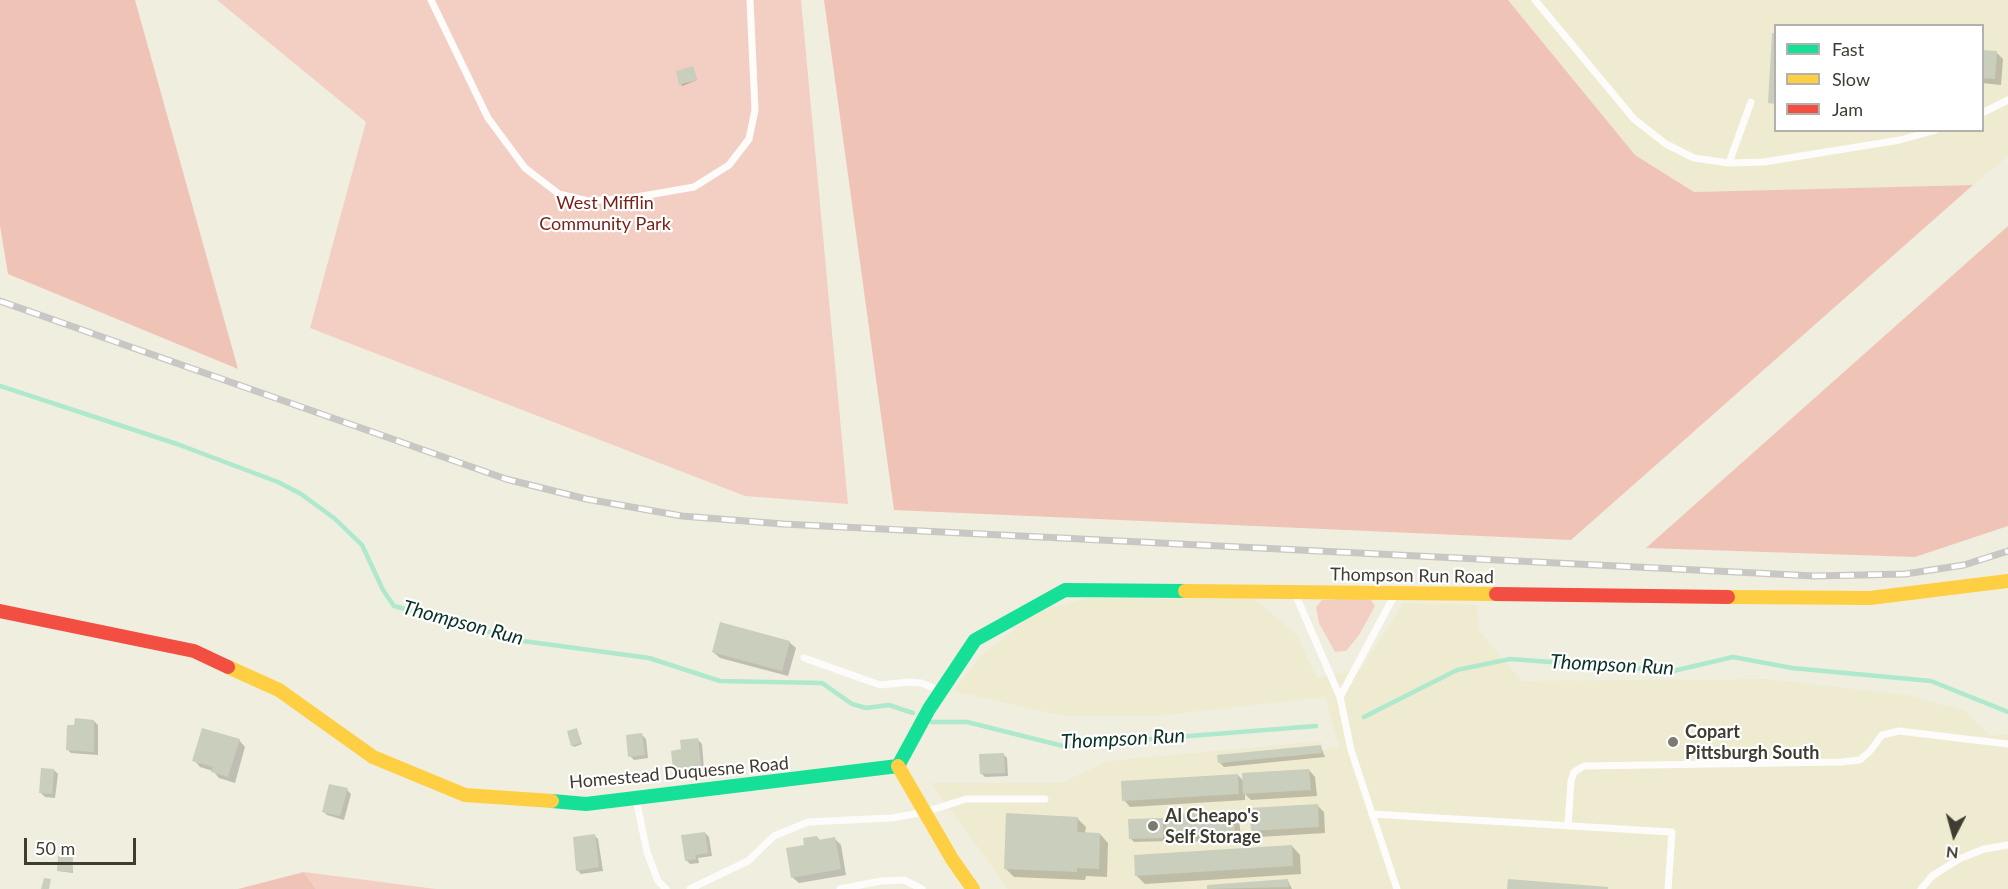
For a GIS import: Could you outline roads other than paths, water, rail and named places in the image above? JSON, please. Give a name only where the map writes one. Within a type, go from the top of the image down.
[{"type":"street","name":"Thompson Run Road","points":[[898,766],[941,691],[975,640],[1065,590],[1870,598],[2008,581]]},
{"type":"street","name":"Homestead Duquesne Road","points":[[0,611],[194,651],[279,690],[374,757],[465,795],[586,804],[898,766]]},
{"type":"street","points":[[898,766],[951,859],[974,889]]},
{"type":"lane","points":[[431,0],[488,118],[525,168],[559,194],[588,201],[632,198],[693,187],[729,165],[749,139],[755,110],[750,0]]},
{"type":"lane","points":[[1535,0],[1634,118],[1666,144],[1694,158],[1729,162],[1764,162],[1919,133]]},
{"type":"lane","points":[[1984,112],[2008,100]]},
{"type":"lane","points":[[1729,162],[1751,102]]},
{"type":"lane","points":[[1294,592],[1340,697],[1351,750],[1397,889]]},
{"type":"lane","points":[[1340,697],[1395,594]]},
{"type":"lane","points":[[804,658],[880,685],[915,682],[941,691]]},
{"type":"lane","points":[[1568,825],[1574,772],[1584,766],[1860,760],[1870,752],[1882,735],[1899,731],[2008,744]]},
{"type":"lane","points":[[636,798],[647,852],[658,881],[666,889]]},
{"type":"lane","points":[[690,889],[748,861],[774,836],[808,822],[892,818],[925,812],[966,799],[1045,799]]},
{"type":"lane","points":[[1372,814],[1672,832],[1668,889]]},
{"type":"lane","points":[[1921,889],[1932,876],[1959,860],[1984,849],[2008,845]]},
{"type":"lane","points":[[840,889],[881,881],[904,880],[922,889]]},
{"type":"waterway","name":"Thompson Run","points":[[0,386],[177,444],[278,482],[301,494],[334,518],[362,545],[383,590],[394,606],[523,641],[649,658],[720,681],[822,683],[852,704],[866,708],[889,705],[913,713]]},
{"type":"waterway","name":"Thompson Run","points":[[1364,717],[1457,670],[1510,659],[1673,671],[1733,657],[1792,668],[1931,681],[2008,712]]},
{"type":"waterway","name":"Thompson Run","points":[[932,722],[967,722],[1063,746],[1316,726]]},
{"type":"railway","points":[[0,301],[506,479],[586,499],[682,516],[783,524],[1815,576],[1905,574],[1964,565],[2008,551]]},
{"type":"place","name":"Copart Pittsburgh South","points":[[1673,742]]},
{"type":"place","name":"Al Cheapo's Self Storage","points":[[1153,826]]},
{"type":"park label","name":"West Mifflin Community Park","points":[[605,213]]}]
